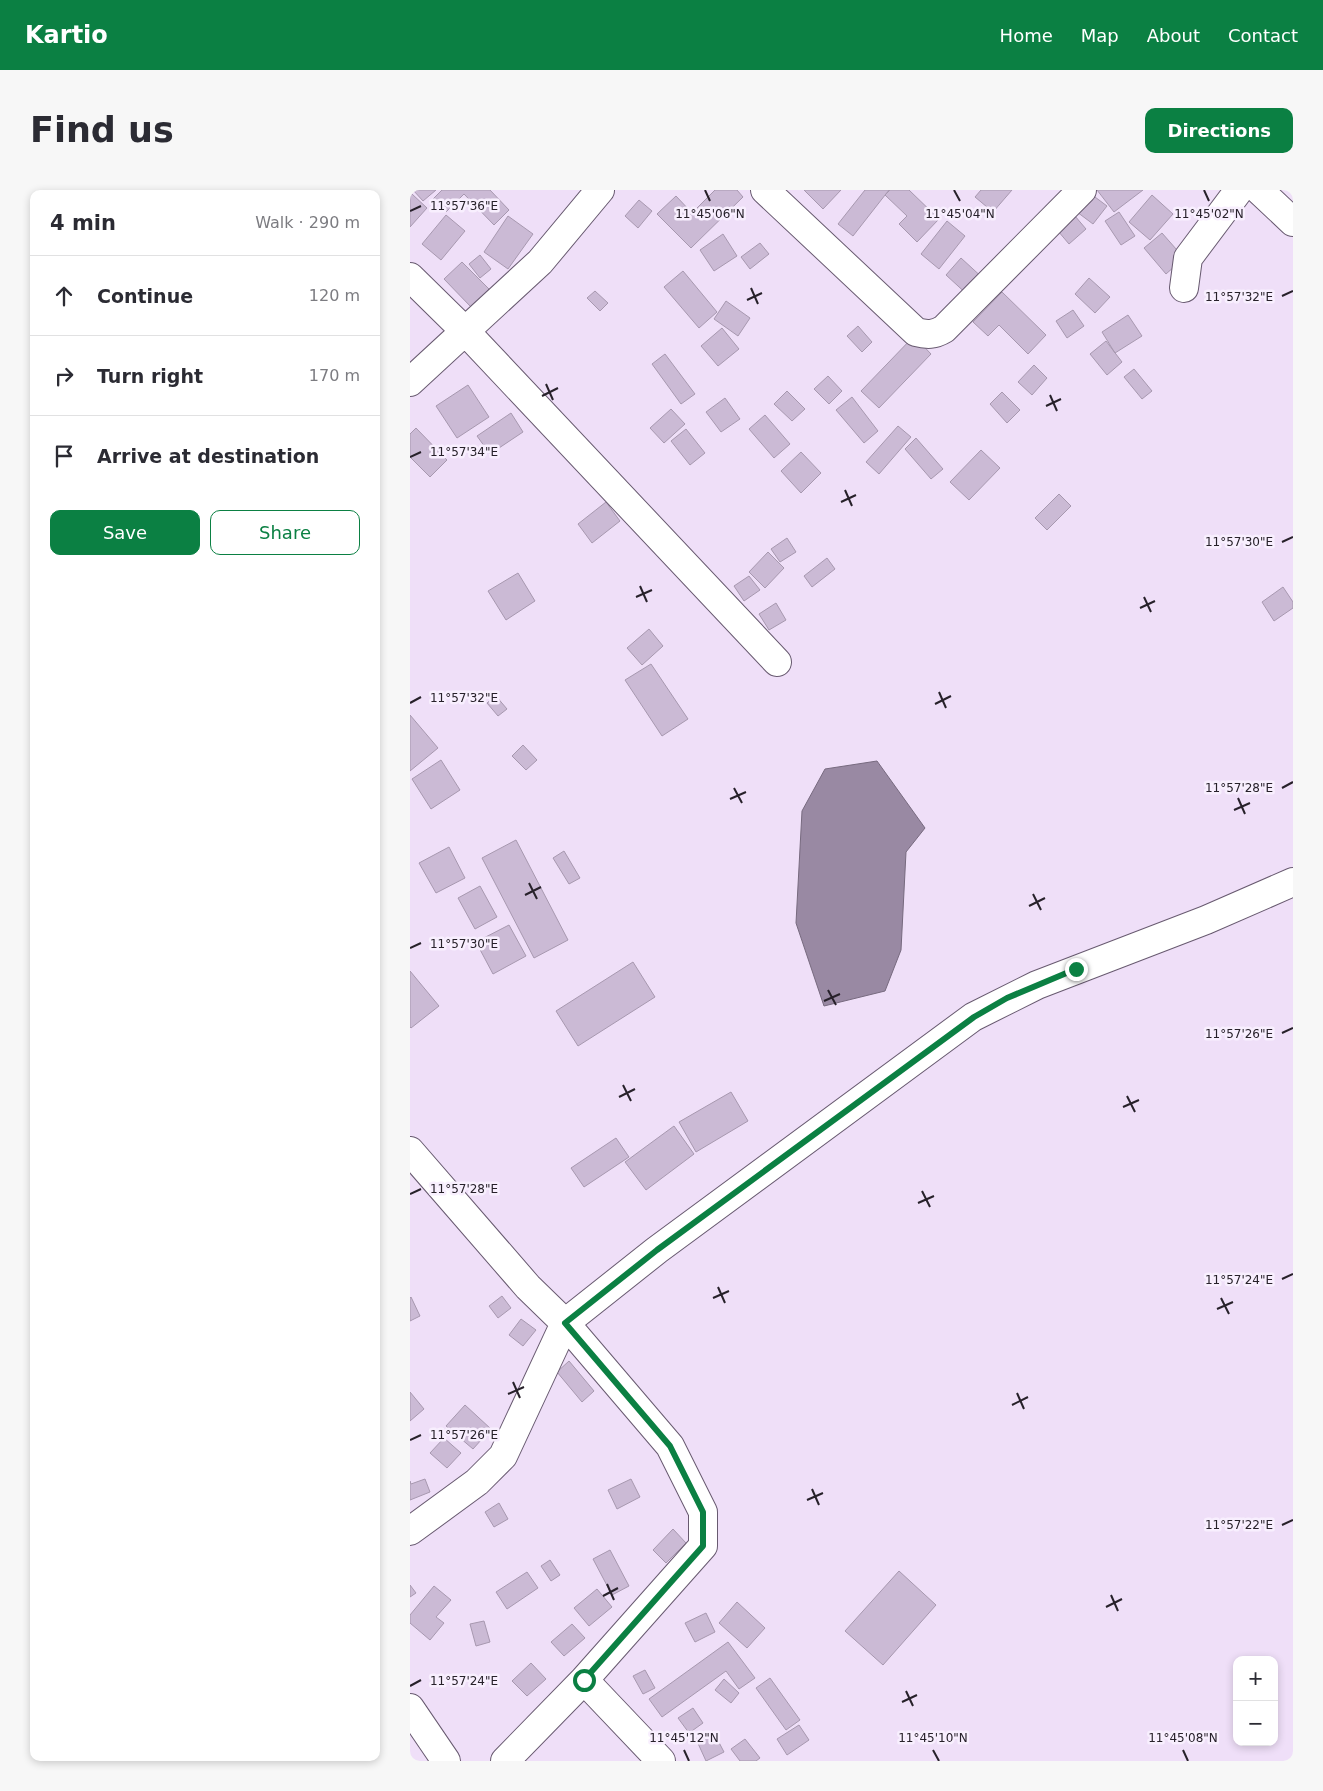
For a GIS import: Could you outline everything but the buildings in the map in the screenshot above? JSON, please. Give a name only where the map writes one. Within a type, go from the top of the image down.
[{"type":"street","points":[[410,382],[540,262],[600,190]]},
{"type":"street","points":[[765,190],[916,332],[936,334],[944,329],[1082,190]]},
{"type":"street","points":[[1184,288],[1188,258],[1239,190]]},
{"type":"street","points":[[1259,190],[1293,222]]},
{"type":"street","points":[[410,277],[465,331],[777,662]]},
{"type":"street","points":[[410,1531],[477,1482],[503,1456],[565,1323],[657,1250],[974,1017],[1037,985],[1206,920],[1293,882]]},
{"type":"street","points":[[410,1151],[528,1287],[565,1323],[670,1446],[703,1512],[703,1546],[584,1680],[506,1761]]},
{"type":"street","points":[[584,1680],[661,1761]]},
{"type":"street","points":[[410,1708],[446,1761]]},
{"type":"shaded area","points":[[877,761],[925,828],[906,852],[901,950],[885,991],[824,1006],[796,923],[802,811],[825,769]]},
{"type":"route","points":[[584,1680],[703,1546],[703,1512],[670,1446],[565,1323],[657,1250],[974,1017],[1007,998],[1076,969]]}]
